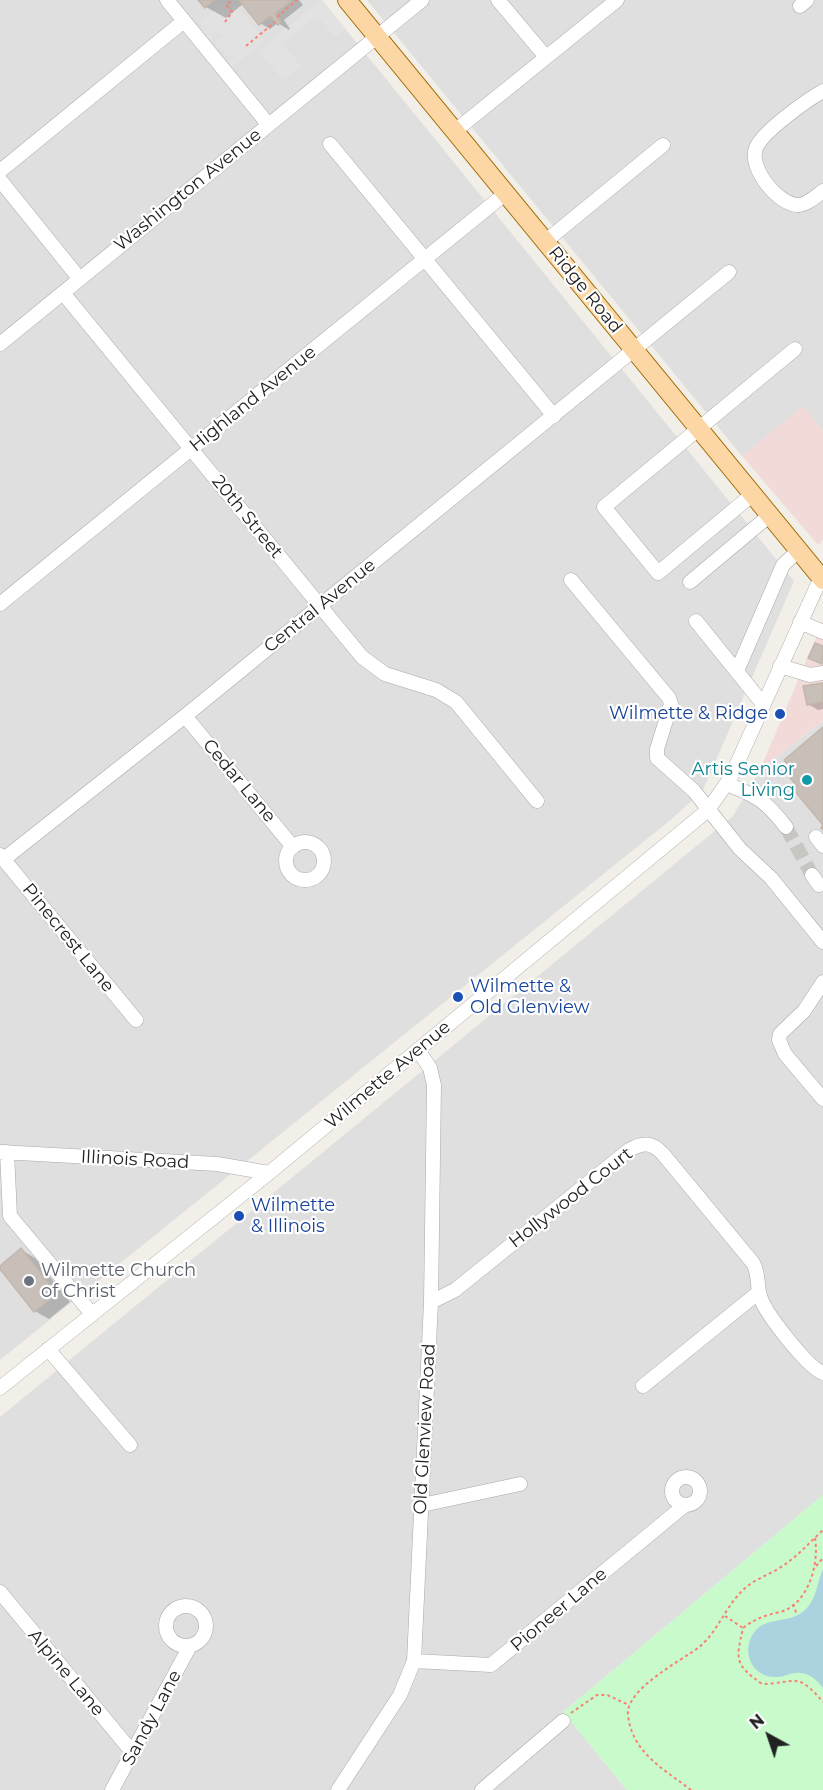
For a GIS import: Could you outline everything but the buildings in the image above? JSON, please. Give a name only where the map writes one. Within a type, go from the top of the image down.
[{"type":"main road","name":"Ridge Road","points":[[347,0],[822,576]]},
{"type":"street","points":[[167,0],[268,124]]},
{"type":"street","name":"Washington Avenue","points":[[0,344],[422,0]]},
{"type":"street","points":[[498,0],[546,57]]},
{"type":"street","points":[[455,131],[617,0]]},
{"type":"street","points":[[0,171],[184,21]]},
{"type":"street","points":[[823,91],[764,136],[754,154],[754,164],[759,173],[780,199],[798,205],[823,191]]},
{"type":"street","points":[[330,144],[554,416]]},
{"type":"street","points":[[546,242],[663,145]]},
{"type":"street","points":[[0,180],[80,278]]},
{"type":"street","name":"Highland Avenue","points":[[0,604],[506,194]]},
{"type":"street","name":"Central Avenue","points":[[2,857],[185,716],[729,272]]},
{"type":"street","name":"20th Street","points":[[63,292],[362,657],[385,674],[436,690],[456,702],[537,801]]},
{"type":"street","points":[[753,494],[658,573],[604,507],[795,349]]},
{"type":"street","points":[[690,582],[770,515]]},
{"type":"street","points":[[737,671],[783,564],[799,550]]},
{"type":"street","name":"Wilmette Avenue","points":[[0,1388],[269,1173],[708,810],[727,784],[822,576]]},
{"type":"street","points":[[571,580],[669,698],[671,704],[657,749],[657,758],[694,791],[740,849],[771,878],[823,942]]},
{"type":"street","points":[[696,621],[763,704]]},
{"type":"street","points":[[800,622],[823,632]]},
{"type":"street","points":[[780,666],[810,675],[823,673]]},
{"type":"street","name":"Cedar Lane","points":[[185,716],[293,847]]},
{"type":"street","points":[[727,784],[763,801],[786,827]]},
{"type":"street","name":"Pinecrest Lane","points":[[2,857],[136,1020]]},
{"type":"street","points":[[823,982],[804,1011],[780,1034],[779,1040],[785,1054],[823,1099]]},
{"type":"street","name":"Old Glenview Road","points":[[338,1790],[389,1713],[408,1679],[414,1661],[431,1302],[434,1085],[430,1068],[418,1050]]},
{"type":"street","name":"Hollywood Court","points":[[431,1302],[455,1290],[629,1150],[639,1144],[648,1143],[656,1146],[753,1263],[766,1311],[813,1366],[823,1373]]},
{"type":"street","points":[[3,1152],[10,1216],[92,1314]]},
{"type":"street","name":"Illinois Road","points":[[3,1152],[218,1164],[269,1173]]},
{"type":"street","points":[[643,1386],[759,1292]]},
{"type":"street","points":[[48,1349],[130,1445]]},
{"type":"street","points":[[422,1505],[520,1484]]},
{"type":"street","name":"Pioneer Lane","points":[[414,1661],[491,1665],[685,1505]]},
{"type":"street","name":"Alpine Lane","points":[[0,1592],[133,1753]]},
{"type":"street","name":"Sandy Lane","points":[[112,1790],[190,1646]]},
{"type":"street","points":[[482,1790],[562,1721]]},
{"type":"path","points":[[225,22],[232,12],[226,5],[233,0]]},
{"type":"path","points":[[277,17],[297,0]]},
{"type":"path","points":[[246,46],[275,22]]},
{"type":"path","points":[[691,1790],[653,1763],[642,1750],[633,1737],[627,1714],[629,1706],[640,1691],[699,1647],[714,1632],[743,1590],[798,1555],[823,1530]]},
{"type":"path","points":[[815,1538],[817,1550],[807,1588],[787,1610],[754,1620],[743,1628],[737,1655],[742,1669],[762,1684],[789,1680],[799,1681],[810,1687],[823,1702]]},
{"type":"path","points":[[814,1568],[823,1558]]},
{"type":"path","points":[[793,1605],[797,1615]]},
{"type":"path","points":[[725,1616],[743,1628]]},
{"type":"path","points":[[562,1721],[597,1695],[607,1695],[629,1706]]},
{"type":"shaded area","points":[[0,0],[322,0],[794,581],[703,790],[673,818],[0,1360]]},
{"type":"shaded area","points":[[320,0],[346,29],[335,37],[317,16],[283,44],[301,66],[283,81],[258,51]]},
{"type":"shaded area","points":[[367,0],[823,0],[823,431],[803,407],[742,456]]},
{"type":"shaded area","points":[[223,4],[229,11],[236,5],[265,41],[232,67],[228,61],[238,53],[228,57],[214,42],[222,35],[220,33],[210,41],[202,31],[203,27],[199,22]]},
{"type":"shaded area","points":[[803,406],[823,431],[823,540],[818,545],[742,456]]},
{"type":"shaded area","points":[[823,621],[823,721],[760,770]]},
{"type":"shaded area","points":[[823,721],[823,1495],[563,1712],[627,1790],[0,1790],[0,1417],[733,816],[760,770]]},
{"type":"green space","points":[[823,1495],[823,1790],[627,1790],[563,1712]]},
{"type":"water","points":[[823,1569],[823,1688],[813,1678],[804,1674],[794,1673],[778,1677],[760,1673],[754,1667],[748,1653],[752,1636],[762,1625],[791,1618],[804,1611],[814,1596]]},
{"type":"tunnel","points":[[786,827],[812,875]]},
{"type":"place","name":"Wilmette & Ridge","points":[[780,714]]},
{"type":"place","name":"Artis Senior Living","points":[[807,780]]},
{"type":"place","name":"Wilmette & Old Glenview","points":[[458,997]]},
{"type":"place","name":"Wilmette & Illinois","points":[[239,1216]]},
{"type":"place","name":"Wilmette Church of Christ","points":[[29,1281]]}]
